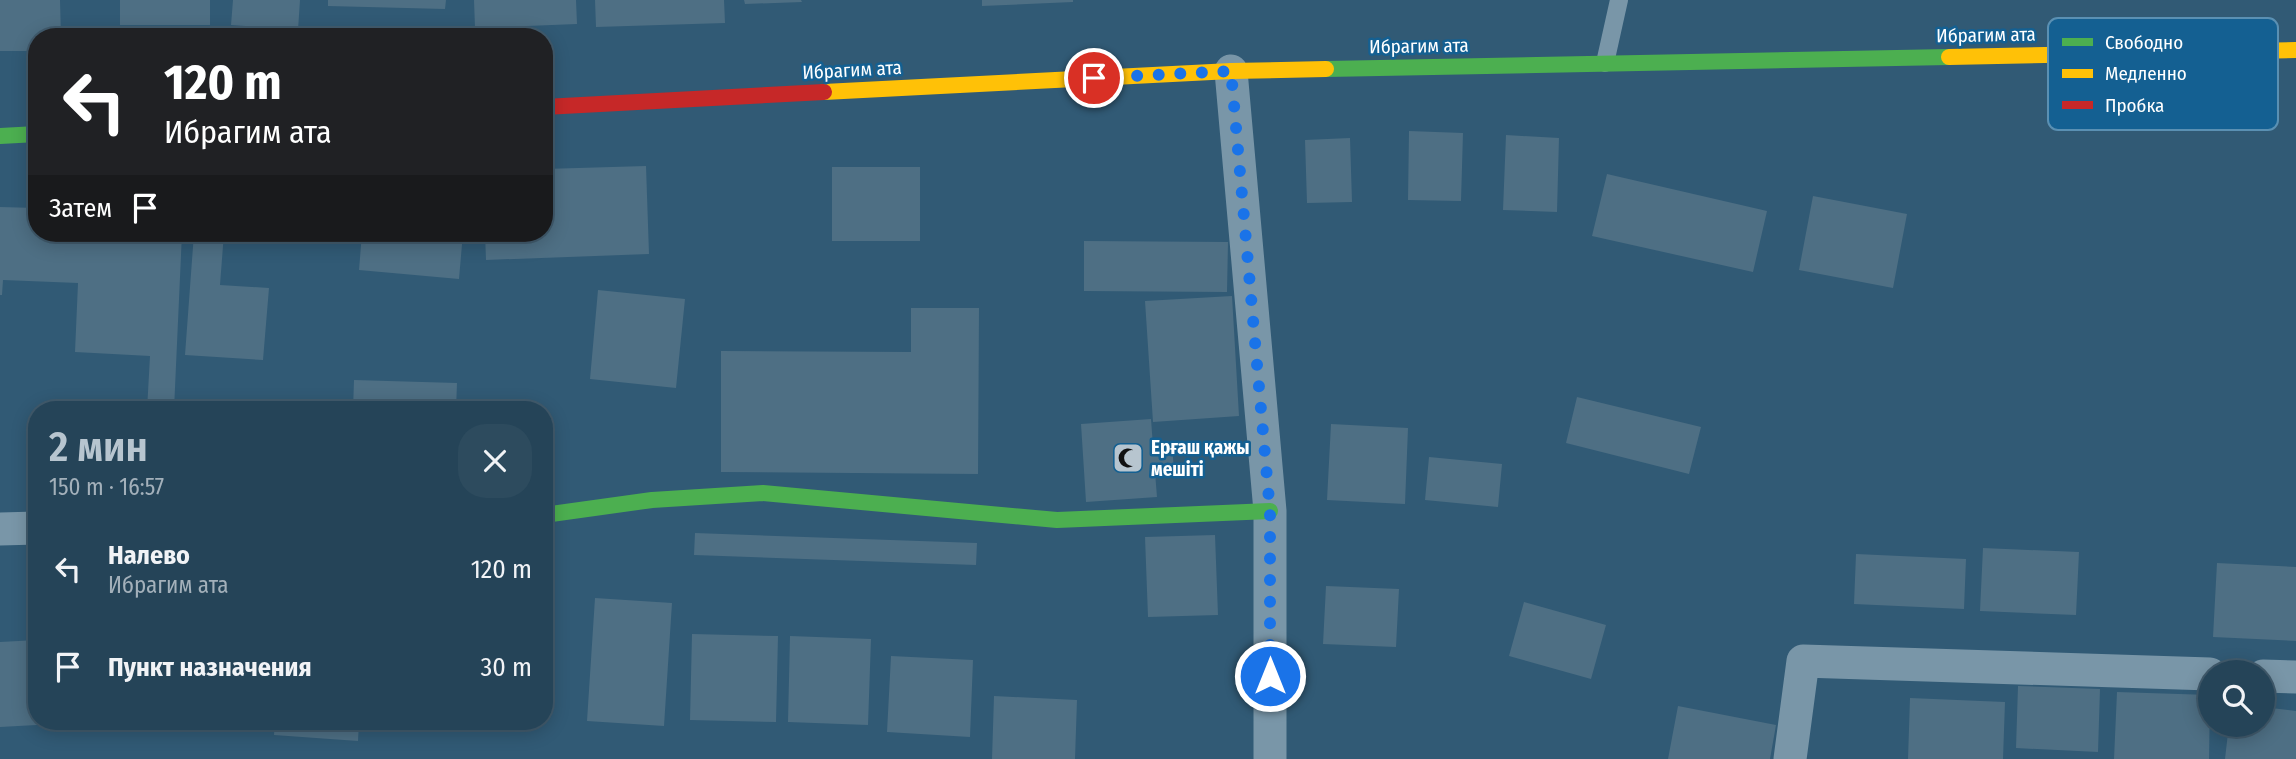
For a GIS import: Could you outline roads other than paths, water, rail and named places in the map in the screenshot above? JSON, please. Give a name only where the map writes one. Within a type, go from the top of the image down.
[{"type":"street","name":"Ибрагим ата","points":[[2278,50],[2296,50]]},
{"type":"street","name":"Ибрагим ата","points":[[553,107],[1231,71],[2048,55]]},
{"type":"street","points":[[1231,71],[1270,511],[1270,759]]},
{"type":"street","points":[[0,136],[28,134]]},
{"type":"street","points":[[553,514],[653,500],[764,493],[1057,520],[1270,511]]},
{"type":"street","points":[[0,529],[28,528]]},
{"type":"street","points":[[1790,759],[1803,661],[2198,674]]},
{"type":"street","points":[[2275,676],[2296,677]]},
{"type":"lane","points":[[1605,63],[1619,0]]},
{"type":"place","name":"Ерғаш қажы мешіті","points":[[1128,458]]}]
